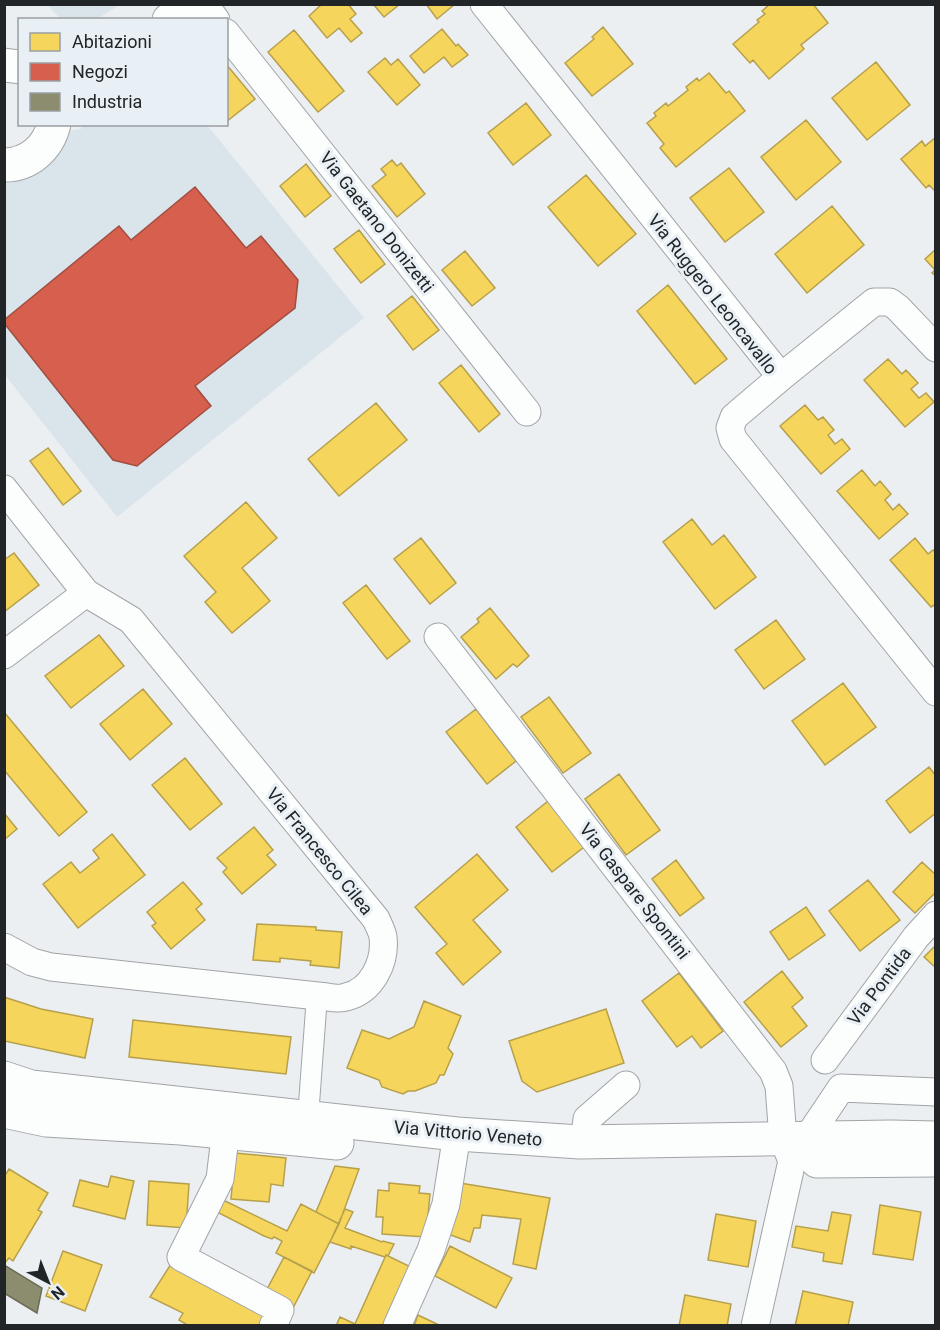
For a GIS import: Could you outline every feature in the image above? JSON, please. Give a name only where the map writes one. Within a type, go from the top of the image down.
[{"type":"street","name":"Via Ruggero Leoncavallo","points":[[484,4],[781,376],[734,417],[730,428],[733,439],[936,692]]},
{"type":"street","points":[[181,12],[207,18]]},
{"type":"street","name":"Via Gaetano Donizetti","points":[[228,36],[527,412]]},
{"type":"street","points":[[4,165],[14,165],[32,158],[42,149],[53,126]]},
{"type":"street","points":[[781,376],[874,302],[890,302],[936,348]]},
{"type":"street","name":"Via Francesco Cilea","points":[[4,489],[86,592],[131,620],[376,919],[383,935],[383,957],[377,974],[361,990],[346,998],[51,967],[32,962],[4,947]]},
{"type":"street","points":[[4,655],[86,592]]},
{"type":"street","name":"Via Gaspare Spontini","points":[[438,637],[774,1071],[795,1147]]},
{"type":"street","name":"Via Pontida","points":[[825,1060],[916,937],[936,915]]},
{"type":"street","points":[[308,1117],[318,996]]},
{"type":"street","name":"Via Vittorio Veneto","points":[[4,1078],[31,1087],[227,1120],[456,1144],[597,1162],[936,1138]]},
{"type":"street","points":[[584,1142],[587,1119],[626,1085]]},
{"type":"street","points":[[755,1326],[795,1147],[841,1088],[936,1092]]},
{"type":"street","name":"Via Vittorio Veneto","points":[[4,1111],[46,1120],[227,1120],[308,1117],[456,1144],[584,1142],[795,1147],[936,1160]]},
{"type":"street","points":[[227,1120],[220,1179],[181,1257],[280,1310],[273,1326]]},
{"type":"street","points":[[397,1326],[430,1250],[446,1204],[456,1144]]},
{"type":"shaded area","points":[[47,5],[120,5],[98,18],[60,18]]},
{"type":"shaded area","points":[[82,126],[208,126],[364,318],[117,517],[5,375],[5,175],[61,132],[81,129]]},
{"type":"building: Abitazioni","points":[[322,4],[348,4],[356,14],[350,19],[362,33],[351,42],[339,28],[327,38],[309,16]]},
{"type":"building: Abitazioni","points":[[373,4],[400,4],[384,17]]},
{"type":"building: Abitazioni","points":[[426,4],[455,4],[437,19]]},
{"type":"building: Abitazioni","points":[[770,4],[813,4],[828,23],[801,45],[804,49],[769,79],[753,60],[750,63],[733,44],[759,22],[757,20],[765,14],[762,11]]},
{"type":"building: Abitazioni","points":[[603,27],[633,64],[592,96],[565,63],[594,39],[592,37]]},
{"type":"building: Abitazioni","points":[[442,29],[456,46],[458,44],[468,55],[452,67],[444,57],[424,73],[410,56]]},
{"type":"building: Abitazioni","points":[[294,30],[344,91],[318,112],[268,52]]},
{"type":"building: Abitazioni","points":[[385,58],[391,65],[398,59],[420,85],[397,105],[368,72]]},
{"type":"building: Abitazioni","points":[[876,62],[910,105],[867,140],[832,98]]},
{"type":"building: Abitazioni","points":[[228,66],[255,99],[228,120]]},
{"type":"building: Abitazioni","points":[[709,73],[726,93],[729,91],[745,111],[676,167],[660,148],[664,144],[647,123],[656,116],[654,113],[666,103],[668,106],[688,90],[686,87],[697,78],[699,81]]},
{"type":"building: Abitazioni","points":[[526,103],[551,135],[513,165],[488,133]]},
{"type":"building: Abitazioni","points":[[806,120],[841,162],[796,200],[761,157]]},
{"type":"building: Abitazioni","points":[[936,137],[936,192],[929,185],[926,188],[901,159],[922,141],[925,146]]},
{"type":"building: Abitazioni","points":[[392,160],[397,166],[401,163],[425,194],[397,217],[372,186],[386,175],[381,169]]},
{"type":"building: Abitazioni","points":[[306,164],[331,196],[305,217],[280,186]]},
{"type":"building: Abitazioni","points":[[729,168],[764,212],[725,242],[690,198]]},
{"type":"building: Abitazioni","points":[[586,175],[636,234],[598,266],[548,207]]},
{"type":"building: Abitazioni","points":[[832,206],[864,245],[807,293],[775,254]]},
{"type":"building: Abitazioni","points":[[359,230],[385,264],[361,283],[334,249]]},
{"type":"building: Abitazioni","points":[[936,249],[936,276],[932,273],[935,270],[925,259]]},
{"type":"building: Abitazioni","points":[[465,251],[495,288],[472,306],[442,270]]},
{"type":"building: Abitazioni","points":[[668,285],[727,359],[695,384],[637,311]]},
{"type":"building: Abitazioni","points":[[412,296],[439,330],[413,350],[387,316]]},
{"type":"building: Abitazioni","points":[[888,359],[902,374],[906,370],[918,383],[911,389],[919,398],[926,393],[934,402],[905,427],[864,380]]},
{"type":"building: Abitazioni","points":[[461,365],[500,414],[479,432],[439,383]]},
{"type":"building: Abitazioni","points":[[376,403],[407,440],[339,496],[308,459]]},
{"type":"building: Abitazioni","points":[[805,405],[818,420],[823,417],[834,430],[828,435],[835,444],[842,439],[850,449],[821,474],[780,426]]},
{"type":"building: Abitazioni","points":[[48,448],[81,491],[63,505],[30,461]]},
{"type":"building: Abitazioni","points":[[862,470],[875,486],[880,481],[891,494],[885,500],[893,510],[899,504],[908,514],[879,539],[837,491]]},
{"type":"building: Abitazioni","points":[[246,502],[277,538],[242,568],[270,601],[232,633],[205,602],[216,592],[184,556]]},
{"type":"building: Abitazioni","points":[[692,519],[712,545],[724,535],[756,577],[715,609],[663,542]]},
{"type":"building: Abitazioni","points":[[421,538],[456,583],[430,604],[394,559]]},
{"type":"building: Abitazioni","points":[[915,538],[928,554],[933,550],[936,553],[936,604],[931,607],[890,560]]},
{"type":"building: Abitazioni","points":[[14,553],[39,585],[4,612],[4,560]]},
{"type":"building: Abitazioni","points":[[366,585],[410,641],[387,659],[343,603]]},
{"type":"building: Abitazioni","points":[[490,608],[529,656],[517,667],[513,664],[496,679],[461,637],[479,622],[477,619]]},
{"type":"building: Abitazioni","points":[[776,620],[805,659],[764,689],[735,650]]},
{"type":"building: Abitazioni","points":[[99,635],[124,666],[71,708],[45,676]]},
{"type":"building: Abitazioni","points":[[843,683],[876,727],[825,765],[792,721]]},
{"type":"building: Abitazioni","points":[[143,689],[172,724],[130,760],[100,724]]},
{"type":"building: Abitazioni","points":[[549,697],[591,753],[563,773],[521,717]]},
{"type":"building: Abitazioni","points":[[476,709],[516,761],[487,784],[446,732]]},
{"type":"building: Abitazioni","points":[[4,712],[87,812],[59,836],[4,770]]},
{"type":"building: Abitazioni","points":[[185,758],[222,804],[190,830],[152,785]]},
{"type":"building: Abitazioni","points":[[929,767],[936,776],[936,813],[910,833],[886,801]]},
{"type":"building: Abitazioni","points":[[619,774],[660,830],[626,855],[585,799]]},
{"type":"building: Abitazioni","points":[[548,801],[584,847],[552,872],[516,827]]},
{"type":"building: Abitazioni","points":[[4,813],[17,829],[4,840]]},
{"type":"building: Abitazioni","points":[[254,827],[273,850],[267,855],[276,865],[242,894],[223,872],[227,868],[217,858]]},
{"type":"building: Abitazioni","points":[[112,834],[145,875],[78,928],[43,884],[71,862],[80,873],[99,858],[93,850]]},
{"type":"building: Abitazioni","points":[[477,854],[508,890],[473,920],[501,952],[463,985],[436,953],[447,944],[415,907]]},
{"type":"building: Abitazioni","points":[[676,860],[704,898],[680,916],[652,879]]},
{"type":"building: Abitazioni","points":[[922,862],[936,875],[936,892],[915,913],[893,892]]},
{"type":"building: Abitazioni","points":[[868,880],[900,920],[860,951],[829,911]]},
{"type":"building: Abitazioni","points":[[183,882],[202,904],[196,909],[205,920],[171,949],[152,926],[156,923],[147,912]]},
{"type":"building: Abitazioni","points":[[806,907],[825,935],[789,960],[770,932]]},
{"type":"building: Abitazioni","points":[[257,924],[316,927],[316,930],[342,932],[339,968],[310,965],[311,961],[280,958],[280,962],[253,960]]},
{"type":"building: Abitazioni","points":[[936,945],[936,968],[924,957]]},
{"type":"building: Abitazioni","points":[[782,971],[803,998],[792,1007],[807,1026],[781,1047],[744,1002]]},
{"type":"building: Abitazioni","points":[[679,973],[723,1031],[701,1048],[692,1036],[677,1047],[642,1001]]},
{"type":"building: Abitazioni","points":[[4,997],[41,1009],[93,1019],[85,1058],[4,1041]]},
{"type":"building: Abitazioni","points":[[424,1001],[461,1016],[448,1048],[453,1054],[444,1075],[440,1075],[436,1083],[403,1094],[382,1087],[379,1080],[347,1068],[362,1030],[389,1039],[414,1027]]},
{"type":"building: Abitazioni","points":[[606,1009],[624,1063],[537,1092],[522,1081],[509,1041]]},
{"type":"building: Abitazioni","points":[[133,1020],[291,1037],[286,1074],[129,1057]]},
{"type":"building: Abitazioni","points":[[235,1153],[286,1158],[283,1186],[271,1184],[269,1202],[231,1199]]},
{"type":"building: Abitazioni","points":[[335,1166],[359,1169],[339,1224],[316,1212]]},
{"type":"building: Abitazioni","points":[[9,1169],[48,1193],[38,1210],[42,1212],[13,1261],[9,1258],[4,1264],[4,1177]]},
{"type":"building: Abitazioni","points":[[111,1176],[134,1181],[125,1219],[73,1206],[80,1180],[108,1187]]},
{"type":"building: Abitazioni","points":[[149,1181],[189,1184],[186,1228],[147,1225]]},
{"type":"building: Abitazioni","points":[[389,1183],[420,1186],[419,1193],[430,1194],[426,1237],[382,1234],[383,1217],[376,1217],[378,1190],[389,1191]]},
{"type":"building: Abitazioni","points":[[460,1183],[550,1198],[536,1269],[513,1264],[521,1219],[482,1215],[480,1228],[474,1228],[470,1242],[445,1233]]},
{"type":"building: Abitazioni","points":[[221,1199],[287,1231],[301,1204],[339,1224],[314,1273],[276,1253],[282,1241],[264,1236],[215,1211]]},
{"type":"building: Abitazioni","points":[[880,1205],[921,1212],[913,1260],[873,1254]]},
{"type":"building: Abitazioni","points":[[345,1209],[353,1212],[345,1228],[382,1242],[394,1244],[388,1256],[351,1246],[351,1249],[330,1242]]},
{"type":"building: Abitazioni","points":[[832,1212],[851,1215],[842,1264],[823,1261],[824,1253],[792,1247],[796,1226],[828,1231]]},
{"type":"building: Abitazioni","points":[[716,1214],[756,1221],[748,1267],[708,1260]]},
{"type":"building: Abitazioni","points":[[450,1246],[512,1278],[496,1308],[435,1276]]},
{"type":"building: Abitazioni","points":[[63,1251],[102,1265],[85,1311],[46,1296]]},
{"type":"building: Abitazioni","points":[[386,1255],[417,1270],[392,1326],[359,1326],[355,1324]]},
{"type":"building: Abitazioni","points":[[284,1257],[312,1271],[293,1308],[265,1293]]},
{"type":"building: Abitazioni","points":[[171,1264],[266,1313],[260,1326],[189,1326],[179,1320],[183,1313],[150,1297]]},
{"type":"building: Abitazioni","points":[[803,1291],[853,1302],[848,1326],[795,1326]]},
{"type":"building: Abitazioni","points":[[685,1295],[731,1304],[727,1326],[679,1326]]},
{"type":"building: Abitazioni","points":[[418,1315],[441,1326],[414,1326]]},
{"type":"building: Abitazioni","points":[[340,1317],[355,1324],[359,1326],[336,1326]]},
{"type":"building: Negozi","points":[[195,187],[246,248],[261,236],[298,280],[295,308],[195,386],[211,406],[137,466],[113,460],[4,323],[4,320],[119,226],[131,240]]},
{"type":"building: Industria","points":[[4,1265],[42,1288],[37,1313],[4,1293]]}]
